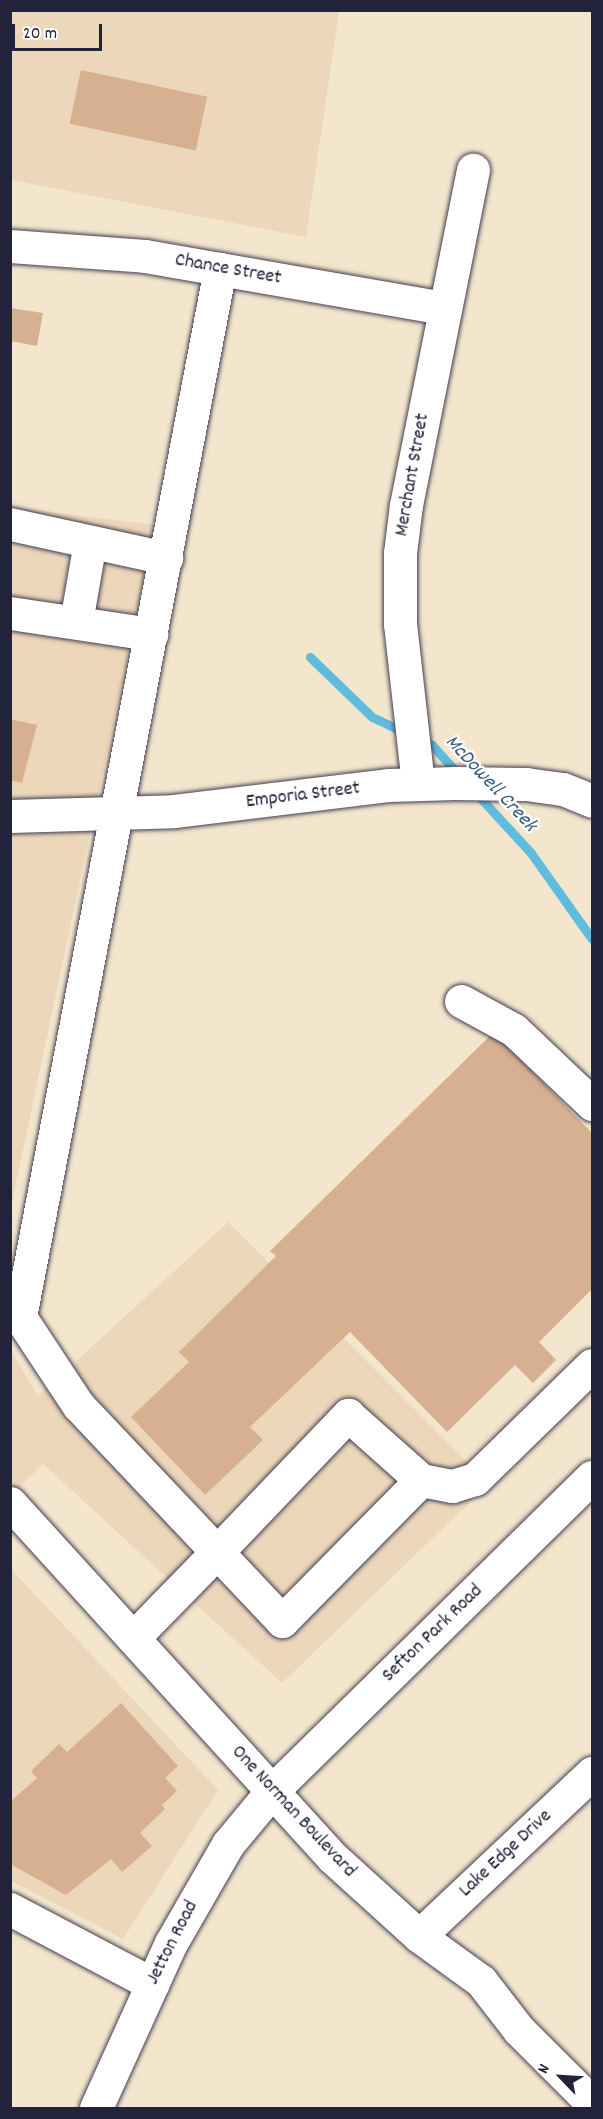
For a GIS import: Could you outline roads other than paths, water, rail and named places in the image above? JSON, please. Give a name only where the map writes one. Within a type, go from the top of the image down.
[{"type":"street","name":"Merchant Street","points":[[418,784],[400,624],[400,553],[444,308],[472,171]]},
{"type":"street","name":"Chance Street","points":[[10,246],[145,256],[444,308]]},
{"type":"street","points":[[220,269],[20,1317],[78,1405],[282,1621],[421,1480]]},
{"type":"street","points":[[10,524],[166,558]]},
{"type":"street","points":[[76,622],[90,542]]},
{"type":"street","points":[[10,613],[151,634]]},
{"type":"street","name":"Emporia Street","points":[[10,816],[174,811],[418,784],[525,784],[563,789],[592,801]]},
{"type":"street","points":[[461,1001],[514,1030],[592,1104]]},
{"type":"street","points":[[133,1638],[348,1415],[421,1480],[452,1486],[475,1479],[592,1365]]},
{"type":"street","name":"Sefton Park Road","points":[[272,1791],[592,1477]]},
{"type":"street","name":"One Norman Boulevard","points":[[10,1503],[332,1857],[419,1936],[481,1982],[519,2030],[592,2103]]},
{"type":"street","name":"Lake Edge Drive","points":[[419,1936],[592,1773]]},
{"type":"street","name":"Jetton Road","points":[[96,2109],[152,1984],[228,1844],[272,1791]]},
{"type":"street","points":[[10,1909],[152,1984]]},
{"type":"waterway","name":"McDowell Creek","points":[[310,657],[372,717],[406,733]]},
{"type":"waterway","name":"McDowell Creek","points":[[421,740],[432,745],[459,775]]},
{"type":"waterway","name":"McDowell Creek","points":[[474,791],[531,853],[592,939]]}]
